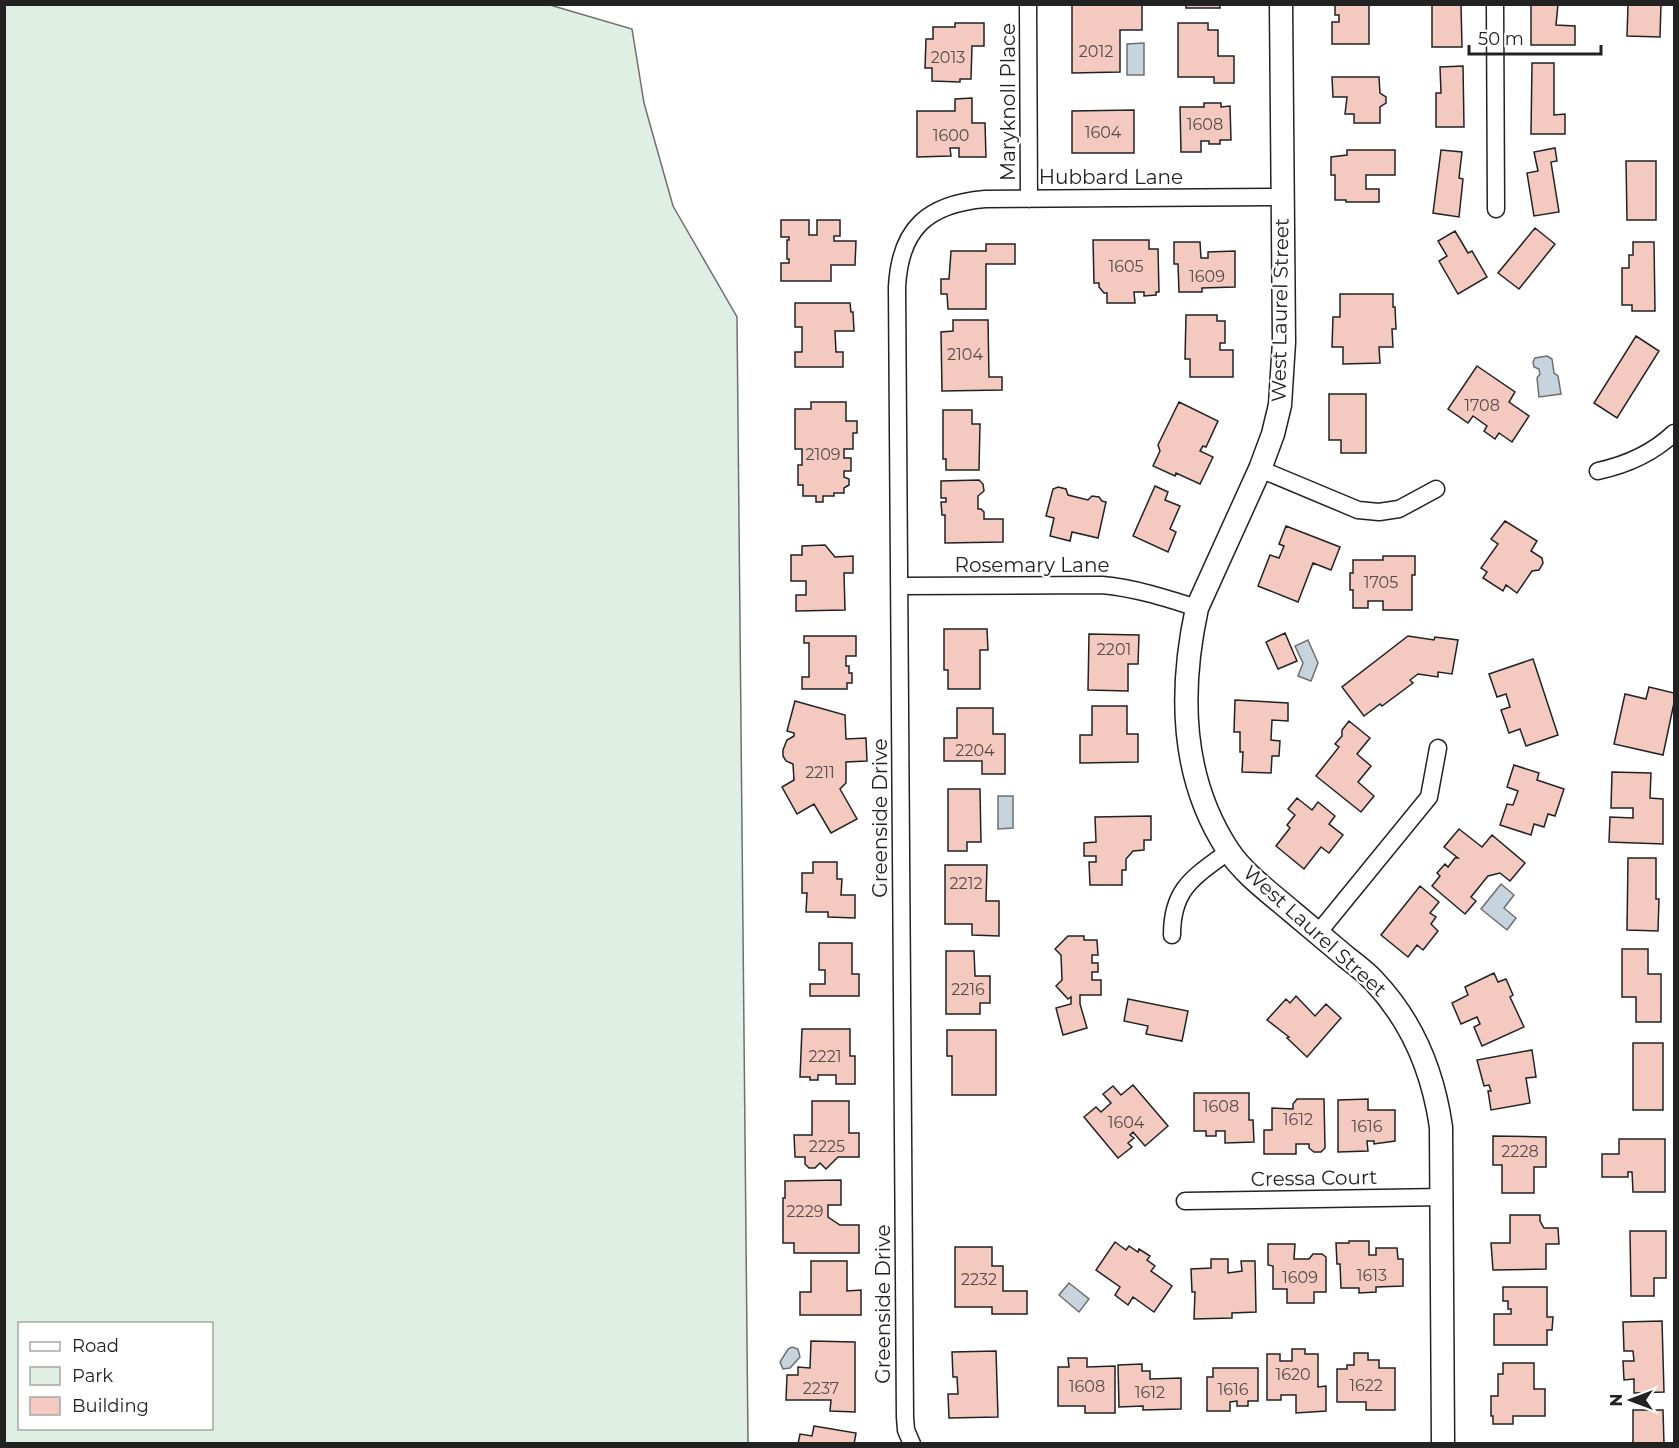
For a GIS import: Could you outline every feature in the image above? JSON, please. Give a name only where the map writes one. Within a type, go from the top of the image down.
[{"type":"street","name":"Maryknoll Place","points":[[1028,4],[1029,199]]},
{"type":"street","name":"West Laurel Street","points":[[1281,4],[1283,374],[1280,405],[1273,434],[1260,469],[1197,608],[1186,680],[1185,713],[1189,750],[1197,784],[1214,824],[1229,851],[1257,882],[1373,979],[1405,1020],[1428,1068],[1437,1098],[1441,1127],[1443,1443]]},
{"type":"street","points":[[1495,4],[1496,209]]},
{"type":"street","name":"Hubbard Lane","points":[[941,208],[961,201],[1282,197]]},
{"type":"street","name":"Greenside Drive","points":[[912,1443],[906,1430],[905,1417],[898,271],[901,254],[907,241],[927,217],[941,208]]},
{"type":"street","points":[[1598,471],[1614,468],[1640,458],[1674,433]]},
{"type":"street","points":[[1260,469],[1358,510],[1379,512],[1399,509],[1436,489]]},
{"type":"street","name":"Rosemary Lane","points":[[899,586],[1102,585],[1144,592],[1197,608]]},
{"type":"street","points":[[1318,933],[1428,797],[1438,748]]},
{"type":"street","points":[[1172,935],[1172,917],[1176,901],[1187,885],[1229,851]]},
{"type":"street","name":"Cressa Court","points":[[1185,1200],[1443,1197]]},
{"type":"green space","points":[[5,5],[550,5],[632,29],[644,103],[673,206],[737,317],[748,1443],[5,1443]]},
{"type":"shaded area","points":[[1144,43],[1144,75],[1127,75],[1127,44]]},
{"type":"shaded area","points":[[1547,356],[1552,359],[1561,394],[1539,397],[1537,378],[1540,374],[1533,362],[1535,358]]},
{"type":"shaded area","points":[[1308,640],[1318,663],[1311,681],[1298,676],[1303,663],[1295,646]]},
{"type":"shaded area","points":[[998,796],[1013,796],[1013,828],[998,829]]},
{"type":"shaded area","points":[[1501,884],[1514,895],[1504,908],[1516,918],[1507,930],[1481,909]]},
{"type":"shaded area","points":[[1069,1283],[1089,1299],[1079,1312],[1059,1295]]},
{"type":"shaded area","points":[[792,1347],[798,1349],[800,1357],[790,1368],[783,1369],[780,1362],[788,1349]]},
{"type":"building","points":[[1072,4],[1142,4],[1142,30],[1120,30],[1120,72],[1072,73]]},
{"type":"building","points":[[1186,4],[1220,4],[1220,8],[1186,8]]},
{"type":"building","points":[[1335,4],[1369,4],[1369,44],[1332,44],[1332,22],[1339,22],[1339,15],[1335,15]]},
{"type":"building","points":[[1432,4],[1461,4],[1462,47],[1432,47]]},
{"type":"building","points":[[1531,4],[1558,4],[1556,25],[1575,26],[1575,45],[1531,45]]},
{"type":"building","points":[[1661,4],[1660,37],[1627,36],[1628,5]]},
{"type":"building","points":[[955,23],[984,23],[984,46],[972,46],[971,79],[960,79],[960,82],[932,81],[932,68],[925,68],[926,39],[933,39],[933,27],[955,27]]},
{"type":"building","points":[[1178,23],[1208,23],[1208,30],[1218,30],[1218,56],[1234,56],[1234,83],[1214,83],[1214,77],[1178,77]]},
{"type":"building","points":[[1532,63],[1554,63],[1554,115],[1565,114],[1565,134],[1531,134]]},
{"type":"building","points":[[1463,66],[1464,127],[1436,127],[1436,93],[1441,93],[1440,67]]},
{"type":"building","points":[[1332,77],[1379,77],[1380,93],[1386,97],[1386,103],[1380,107],[1380,123],[1354,123],[1354,114],[1345,114],[1347,97],[1333,97]]},
{"type":"building","points":[[972,98],[972,123],[985,123],[986,157],[959,157],[959,148],[950,148],[951,156],[917,157],[917,111],[955,111],[955,99]]},
{"type":"building","points":[[1204,103],[1221,103],[1221,107],[1230,106],[1231,140],[1220,140],[1220,144],[1201,141],[1201,152],[1181,152],[1180,107],[1204,107]]},
{"type":"building","points":[[1134,110],[1134,153],[1072,153],[1072,111]]},
{"type":"building","points":[[1555,148],[1557,161],[1551,162],[1559,212],[1534,216],[1527,173],[1538,171],[1534,152]]},
{"type":"building","points":[[1347,150],[1395,150],[1395,175],[1366,175],[1366,189],[1379,189],[1379,202],[1335,200],[1335,175],[1331,175],[1331,157],[1347,155]]},
{"type":"building","points":[[1441,150],[1462,152],[1459,178],[1463,179],[1459,217],[1433,213]]},
{"type":"building","points":[[1626,161],[1656,161],[1656,220],[1627,220]]},
{"type":"building","points":[[781,220],[809,220],[809,235],[817,235],[817,220],[840,220],[840,236],[834,236],[834,241],[856,241],[855,265],[831,265],[831,281],[781,281],[781,263],[789,263],[787,240],[789,237],[781,237]]},
{"type":"building","points":[[1535,228],[1555,244],[1519,289],[1498,273]]},
{"type":"building","points":[[1455,231],[1468,253],[1472,251],[1487,277],[1458,294],[1439,261],[1447,256],[1438,241]]},
{"type":"building","points":[[1093,240],[1149,240],[1149,249],[1158,249],[1159,292],[1156,292],[1156,295],[1144,296],[1144,292],[1134,292],[1135,303],[1107,303],[1107,293],[1099,287],[1099,283],[1094,283]]},
{"type":"building","points":[[1174,242],[1200,242],[1201,258],[1208,258],[1208,252],[1235,251],[1235,287],[1202,288],[1202,292],[1179,292],[1178,264],[1174,264]]},
{"type":"building","points":[[1633,242],[1654,242],[1655,311],[1632,311],[1632,305],[1622,305],[1622,268],[1629,268],[1629,255],[1633,255]]},
{"type":"building","points":[[986,244],[1015,244],[1015,264],[986,264],[986,309],[948,309],[947,294],[941,294],[941,279],[949,279],[951,251],[986,251]]},
{"type":"building","points":[[1340,294],[1393,294],[1396,329],[1392,329],[1393,347],[1379,347],[1380,363],[1343,364],[1343,347],[1332,347],[1333,317],[1340,317]]},
{"type":"building","points":[[795,303],[850,303],[854,331],[835,331],[836,352],[843,352],[843,367],[795,367],[795,352],[802,352],[802,327],[795,327]]},
{"type":"building","points":[[1186,315],[1217,315],[1217,321],[1225,321],[1225,343],[1220,343],[1220,350],[1233,350],[1233,377],[1190,377],[1190,359],[1185,359]]},
{"type":"building","points":[[953,320],[988,320],[989,377],[1002,377],[1002,390],[942,391],[941,332],[953,331]]},
{"type":"building","points":[[1636,336],[1659,351],[1617,418],[1594,403]]},
{"type":"building","points":[[1477,366],[1515,392],[1509,402],[1529,416],[1512,442],[1499,433],[1495,439],[1484,431],[1487,426],[1473,416],[1468,423],[1448,409]]},
{"type":"building","points":[[1329,394],[1366,394],[1366,453],[1341,453],[1341,440],[1329,440]]},
{"type":"building","points":[[811,402],[846,402],[846,421],[857,421],[857,433],[853,433],[853,449],[844,449],[844,458],[851,458],[851,471],[844,471],[844,477],[849,479],[849,485],[844,488],[844,493],[823,496],[823,502],[816,502],[816,496],[803,496],[803,485],[798,485],[798,465],[802,465],[802,449],[795,449],[795,409],[811,409]]},
{"type":"building","points":[[1179,402],[1218,421],[1206,447],[1203,446],[1200,451],[1213,457],[1200,484],[1153,466],[1160,451],[1158,445]]},
{"type":"building","points":[[943,410],[972,410],[972,424],[980,424],[979,470],[946,470],[946,459],[943,459]]},
{"type":"building","points":[[979,480],[983,484],[984,491],[978,496],[978,509],[984,512],[984,519],[1003,519],[1003,542],[945,543],[945,515],[942,515],[941,502],[946,502],[946,498],[941,498],[941,481]]},
{"type":"building","points":[[1155,486],[1168,492],[1165,500],[1180,506],[1170,529],[1176,532],[1168,552],[1133,536]]},
{"type":"building","points":[[1058,487],[1066,489],[1068,495],[1088,500],[1092,496],[1099,497],[1106,502],[1098,538],[1072,532],[1070,541],[1050,536],[1054,518],[1046,516],[1053,489]]},
{"type":"building","points":[[1505,521],[1537,541],[1531,551],[1542,558],[1543,563],[1539,570],[1532,571],[1517,593],[1506,585],[1503,591],[1483,578],[1487,572],[1481,568],[1498,544],[1491,539]]},
{"type":"building","points":[[1286,526],[1340,547],[1331,570],[1313,563],[1298,602],[1258,586],[1270,555],[1279,558],[1284,546],[1279,544]]},
{"type":"building","points":[[825,545],[835,557],[853,556],[853,573],[844,573],[845,610],[796,611],[796,595],[806,595],[806,581],[791,581],[791,555],[802,555],[802,546]]},
{"type":"building","points":[[1383,556],[1415,556],[1415,575],[1412,575],[1412,610],[1383,610],[1383,601],[1368,601],[1368,608],[1353,608],[1350,573],[1353,573],[1353,560],[1383,560]]},
{"type":"building","points":[[944,629],[987,629],[988,650],[980,650],[980,689],[948,689],[948,670],[944,670]]},
{"type":"building","points":[[1285,633],[1297,661],[1278,669],[1266,642]]},
{"type":"building","points":[[1089,634],[1139,635],[1138,664],[1128,664],[1128,691],[1088,690]]},
{"type":"building","points":[[804,636],[856,636],[856,656],[846,656],[846,666],[849,666],[849,673],[852,673],[852,683],[847,683],[847,689],[802,689],[802,677],[809,677],[809,643],[804,643]]},
{"type":"building","points":[[1408,636],[1434,640],[1435,637],[1458,640],[1452,674],[1438,672],[1438,677],[1418,674],[1410,680],[1413,683],[1364,716],[1342,687]]},
{"type":"building","points":[[1533,659],[1558,735],[1526,746],[1520,729],[1509,733],[1501,710],[1510,707],[1506,694],[1497,697],[1489,674]]},
{"type":"building","points":[[1649,687],[1674,693],[1663,755],[1614,744],[1625,694],[1646,699]]},
{"type":"building","points":[[1235,700],[1288,703],[1288,721],[1272,720],[1271,740],[1280,741],[1279,756],[1272,756],[1271,773],[1242,772],[1243,752],[1240,752],[1240,732],[1234,732]]},
{"type":"building","points":[[795,701],[845,715],[846,739],[866,738],[867,761],[846,762],[846,783],[840,789],[857,819],[831,833],[814,804],[797,814],[782,787],[794,780],[793,764],[786,761],[783,750],[787,740],[794,736],[794,733],[787,731]]},
{"type":"building","points":[[1092,706],[1127,706],[1127,734],[1138,734],[1138,762],[1080,763],[1080,735],[1092,735]]},
{"type":"building","points":[[957,708],[993,708],[993,734],[1005,734],[1005,774],[982,774],[982,761],[944,761],[944,738],[957,738]]},
{"type":"building","points":[[1349,721],[1370,738],[1357,754],[1371,766],[1358,782],[1374,796],[1361,812],[1316,776],[1339,747],[1335,744],[1342,736],[1342,730]]},
{"type":"building","points":[[1514,765],[1539,773],[1537,780],[1564,789],[1555,816],[1548,814],[1544,827],[1534,824],[1531,835],[1500,825],[1507,804],[1513,805],[1518,791],[1507,787]]},
{"type":"building","points":[[1612,772],[1651,773],[1650,798],[1663,799],[1663,844],[1609,842],[1610,817],[1633,818],[1633,808],[1611,808]]},
{"type":"building","points":[[948,789],[980,789],[981,842],[967,842],[967,851],[948,851]]},
{"type":"building","points":[[1297,798],[1312,810],[1318,802],[1335,816],[1329,824],[1343,835],[1329,853],[1321,847],[1304,869],[1276,846],[1290,828],[1287,825],[1295,815],[1288,809]]},
{"type":"building","points":[[1151,816],[1151,840],[1144,840],[1144,850],[1133,851],[1126,859],[1126,870],[1122,870],[1122,885],[1090,885],[1089,862],[1096,862],[1096,856],[1084,856],[1084,843],[1096,842],[1095,817]]},
{"type":"building","points":[[1459,829],[1482,847],[1492,835],[1525,863],[1510,881],[1500,873],[1488,876],[1471,897],[1476,901],[1465,914],[1432,886],[1440,876],[1437,873],[1445,864],[1448,867],[1455,858],[1458,858],[1444,847]]},
{"type":"building","points":[[1628,858],[1656,858],[1656,899],[1659,899],[1658,931],[1627,930]]},
{"type":"building","points":[[813,862],[837,862],[837,879],[842,879],[841,895],[855,895],[855,918],[828,917],[828,912],[806,912],[807,893],[802,893],[802,873],[813,873]]},
{"type":"building","points":[[945,865],[987,865],[986,901],[999,901],[999,936],[972,935],[972,924],[945,924]]},
{"type":"building","points":[[1420,886],[1439,902],[1430,913],[1436,917],[1431,924],[1438,931],[1423,950],[1417,945],[1408,957],[1381,935]]},
{"type":"building","points":[[1068,936],[1084,936],[1084,940],[1097,940],[1098,955],[1092,955],[1092,963],[1098,963],[1098,972],[1092,972],[1092,980],[1101,980],[1101,995],[1080,995],[1080,1004],[1087,1028],[1063,1035],[1056,1008],[1071,1004],[1071,997],[1068,999],[1056,986],[1062,980],[1061,955],[1055,949]]},
{"type":"building","points":[[819,943],[852,943],[852,974],[859,974],[859,996],[810,996],[810,984],[825,984],[825,970],[819,970]]},
{"type":"building","points":[[1622,949],[1648,949],[1648,974],[1661,974],[1661,1022],[1636,1022],[1636,997],[1622,997]]},
{"type":"building","points":[[946,951],[974,951],[975,976],[990,976],[990,1003],[980,1003],[980,1014],[946,1014]]},
{"type":"building","points":[[1494,973],[1498,982],[1506,979],[1513,995],[1510,997],[1524,1027],[1482,1046],[1474,1027],[1480,1024],[1477,1017],[1461,1024],[1452,1003],[1468,995],[1465,987]]},
{"type":"building","points":[[1296,996],[1315,1016],[1326,1004],[1341,1018],[1307,1057],[1287,1038],[1289,1037],[1267,1020],[1286,999],[1290,1003]]},
{"type":"building","points":[[1128,999],[1188,1011],[1182,1041],[1146,1034],[1148,1026],[1124,1021]]},
{"type":"building","points":[[802,1029],[850,1029],[850,1056],[855,1056],[855,1084],[836,1084],[836,1075],[818,1075],[818,1080],[800,1077]]},
{"type":"building","points":[[947,1030],[996,1030],[996,1095],[952,1095],[952,1056],[947,1056]]},
{"type":"building","points":[[1633,1043],[1663,1043],[1663,1110],[1633,1110]]},
{"type":"building","points":[[1532,1050],[1536,1077],[1526,1078],[1530,1103],[1491,1110],[1488,1091],[1491,1091],[1489,1085],[1484,1086],[1477,1060]]},
{"type":"building","points":[[1133,1085],[1168,1126],[1145,1146],[1133,1132],[1130,1135],[1134,1138],[1128,1143],[1132,1147],[1118,1158],[1084,1117],[1096,1107],[1101,1112],[1111,1103],[1103,1094],[1113,1086],[1121,1095]]},
{"type":"building","points":[[1194,1093],[1249,1093],[1249,1120],[1253,1120],[1254,1142],[1225,1143],[1225,1131],[1216,1131],[1216,1136],[1206,1136],[1206,1131],[1194,1131]]},
{"type":"building","points":[[1297,1099],[1324,1099],[1325,1148],[1321,1152],[1314,1152],[1309,1148],[1309,1144],[1296,1144],[1296,1154],[1264,1154],[1264,1130],[1272,1130],[1272,1108],[1293,1109],[1293,1104]]},
{"type":"building","points":[[1368,1099],[1368,1110],[1395,1110],[1395,1141],[1374,1144],[1374,1141],[1367,1141],[1368,1151],[1338,1152],[1338,1100]]},
{"type":"building","points":[[812,1101],[849,1101],[849,1133],[859,1133],[859,1157],[838,1157],[826,1169],[820,1163],[815,1168],[809,1168],[805,1164],[805,1157],[795,1157],[794,1135],[812,1135]]},
{"type":"building","points":[[1493,1136],[1546,1137],[1546,1167],[1534,1167],[1534,1193],[1502,1193],[1502,1165],[1493,1165]]},
{"type":"building","points":[[1619,1139],[1665,1139],[1665,1192],[1633,1192],[1632,1172],[1628,1172],[1628,1177],[1602,1177],[1602,1154],[1619,1154]]},
{"type":"building","points":[[841,1180],[841,1205],[828,1205],[828,1217],[840,1225],[859,1225],[859,1253],[794,1253],[794,1243],[783,1243],[785,1181]]},
{"type":"building","points":[[1510,1215],[1540,1215],[1544,1228],[1558,1228],[1559,1244],[1546,1244],[1546,1269],[1493,1270],[1491,1243],[1510,1243]]},
{"type":"building","points":[[1630,1231],[1666,1231],[1666,1278],[1654,1278],[1654,1296],[1631,1296]]},
{"type":"building","points":[[1349,1241],[1369,1241],[1369,1255],[1376,1255],[1376,1248],[1397,1248],[1398,1259],[1403,1259],[1403,1286],[1376,1287],[1376,1292],[1359,1293],[1359,1288],[1341,1288],[1336,1243],[1349,1243]]},
{"type":"building","points":[[1115,1242],[1126,1250],[1129,1246],[1150,1256],[1147,1260],[1155,1266],[1151,1271],[1172,1286],[1154,1312],[1133,1297],[1128,1305],[1115,1295],[1120,1287],[1096,1270]]},
{"type":"building","points":[[1268,1244],[1295,1244],[1294,1259],[1309,1259],[1313,1254],[1322,1254],[1326,1257],[1326,1292],[1314,1292],[1314,1303],[1287,1303],[1287,1289],[1273,1289],[1273,1266],[1268,1265]]},
{"type":"building","points":[[955,1247],[992,1247],[992,1266],[1003,1266],[1003,1291],[1027,1291],[1027,1314],[992,1314],[992,1307],[955,1307]]},
{"type":"building","points":[[1211,1259],[1228,1259],[1228,1273],[1242,1271],[1241,1261],[1255,1261],[1256,1312],[1232,1313],[1232,1318],[1194,1319],[1195,1292],[1192,1292],[1191,1269],[1211,1268]]},
{"type":"building","points":[[811,1261],[847,1261],[847,1291],[861,1290],[861,1315],[800,1315],[800,1292],[811,1292]]},
{"type":"building","points":[[1503,1287],[1547,1287],[1547,1317],[1553,1317],[1552,1330],[1547,1330],[1547,1345],[1494,1345],[1494,1314],[1511,1314],[1508,1301],[1503,1301]]},
{"type":"building","points":[[1662,1321],[1664,1392],[1634,1393],[1634,1379],[1624,1380],[1623,1361],[1634,1361],[1633,1351],[1624,1351],[1623,1322]]},
{"type":"building","points":[[811,1341],[855,1342],[855,1412],[830,1411],[831,1400],[786,1400],[787,1375],[798,1375],[798,1367],[810,1368]]},
{"type":"building","points":[[1292,1349],[1305,1349],[1305,1354],[1318,1354],[1318,1387],[1326,1386],[1326,1411],[1296,1413],[1296,1395],[1281,1395],[1281,1400],[1267,1400],[1267,1354],[1280,1354],[1280,1361],[1292,1361]]},
{"type":"building","points":[[996,1351],[998,1417],[949,1418],[948,1394],[958,1394],[957,1377],[953,1377],[952,1352]]},
{"type":"building","points":[[1354,1353],[1368,1353],[1368,1360],[1379,1360],[1379,1368],[1395,1368],[1395,1410],[1366,1410],[1366,1402],[1337,1402],[1337,1369],[1347,1369],[1347,1365],[1354,1365]]},
{"type":"building","points":[[1068,1358],[1087,1358],[1087,1367],[1115,1366],[1115,1413],[1085,1413],[1085,1406],[1058,1406],[1058,1367],[1069,1367]]},
{"type":"building","points":[[1503,1363],[1534,1363],[1534,1389],[1545,1389],[1545,1416],[1513,1416],[1513,1424],[1493,1424],[1491,1396],[1498,1396],[1498,1374],[1503,1374]]},
{"type":"building","points":[[1142,1364],[1142,1371],[1150,1371],[1150,1379],[1181,1378],[1181,1409],[1143,1410],[1143,1406],[1119,1407],[1118,1365]]},
{"type":"building","points":[[1213,1368],[1258,1368],[1258,1401],[1248,1401],[1248,1406],[1237,1406],[1237,1401],[1230,1402],[1230,1411],[1207,1411],[1207,1377],[1213,1377]]},
{"type":"building","points":[[1633,1410],[1663,1410],[1664,1444],[1633,1444]]},
{"type":"building","points":[[814,1426],[856,1433],[854,1444],[798,1444],[800,1434],[812,1436]]}]
